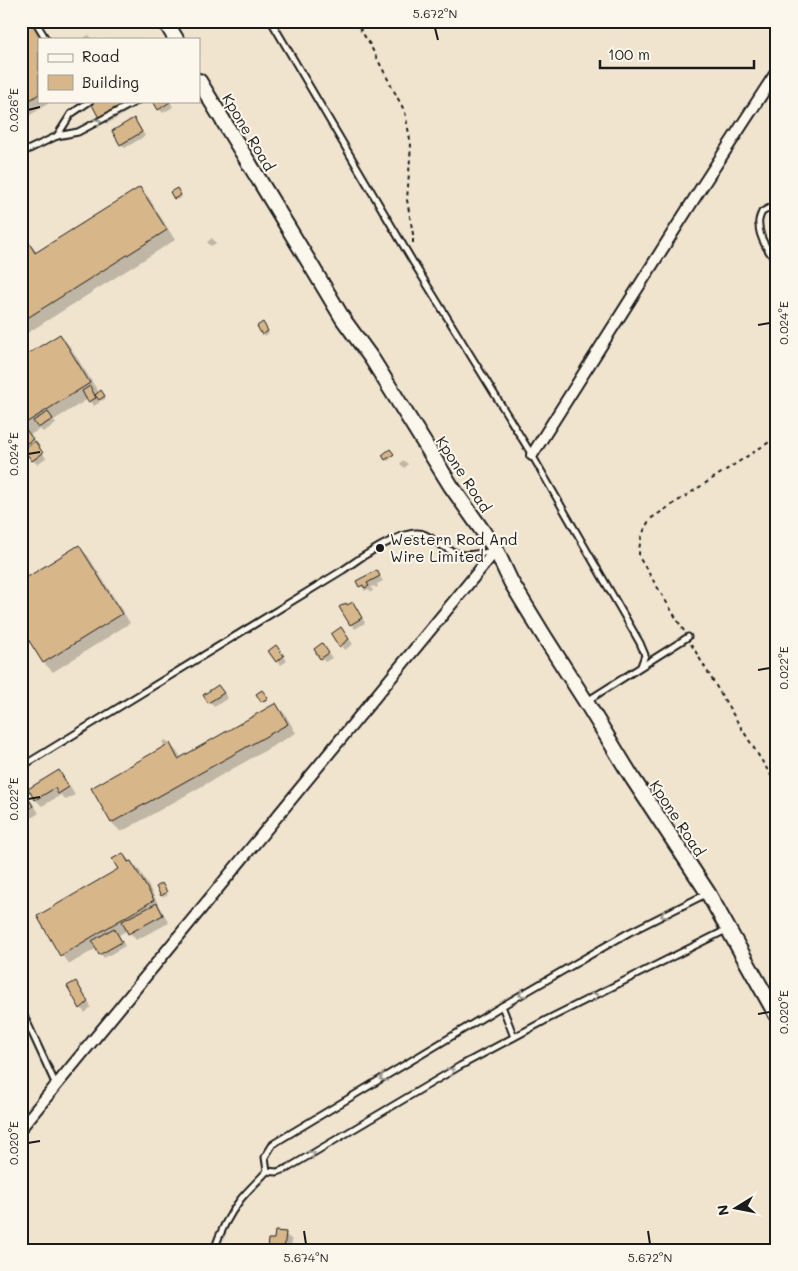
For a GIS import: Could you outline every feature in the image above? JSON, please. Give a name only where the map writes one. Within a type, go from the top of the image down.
[{"type":"main road","points":[[165,21],[175,38]]},
{"type":"main road","name":"Kpone Road","points":[[200,83],[343,319],[372,359],[451,486],[496,550],[511,582],[528,611],[633,779],[708,893],[777,1016]]},
{"type":"street","points":[[532,455],[777,71]]},
{"type":"street","points":[[21,1128],[496,550]]},
{"type":"lane","points":[[35,21],[45,38]]},
{"type":"lane","points":[[271,21],[413,262],[532,455],[640,643],[645,655],[641,666]]},
{"type":"lane","points":[[57,136],[71,114],[87,102]]},
{"type":"lane","points":[[21,153],[57,136],[78,132],[135,102]]},
{"type":"lane","points":[[777,204],[762,212],[758,224],[761,236],[777,263]]},
{"type":"lane","points":[[21,767],[343,570],[359,558],[401,536],[412,533],[424,534],[457,555],[478,554],[496,550]]},
{"type":"lane","points":[[586,702],[688,637]]},
{"type":"lane","points":[[267,1171],[265,1157],[273,1144],[502,1006],[628,933],[708,893]]},
{"type":"lane","points":[[267,1171],[277,1172],[288,1168],[460,1066],[728,929]]},
{"type":"lane","points":[[502,1006],[514,1037]]},
{"type":"lane","points":[[21,1009],[56,1085]]},
{"type":"lane","points":[[214,1250],[218,1238],[240,1200],[267,1171]]},
{"type":"path","points":[[355,21],[369,43],[405,112],[411,145],[407,200],[413,234],[413,262]]},
{"type":"path","points":[[777,437],[650,519],[643,531],[639,544],[640,557],[777,785]]},
{"type":"shaded area","points":[[21,21],[777,21],[777,1250],[21,1250]]},
{"type":"building","points":[[21,21],[31,21],[42,38],[38,38],[38,95],[21,106]]},
{"type":"building","points":[[92,102],[126,102],[99,118],[91,103]]},
{"type":"building","points":[[154,102],[170,102],[158,110]]},
{"type":"building","points":[[134,118],[142,132],[120,145],[112,131]]},
{"type":"building","points":[[140,187],[167,230],[21,322],[21,245],[28,241],[35,253]]},
{"type":"building","points":[[177,188],[181,195],[174,199],[170,192]]},
{"type":"building","points":[[263,322],[268,331],[262,335],[257,326]]},
{"type":"building","points":[[60,334],[90,383],[21,426],[21,358]]},
{"type":"building","points":[[90,386],[96,398],[88,402],[82,391]]},
{"type":"building","points":[[101,390],[105,396],[99,400],[95,395]]},
{"type":"building","points":[[48,412],[53,419],[38,428],[33,421]]},
{"type":"building","points":[[24,427],[33,439],[24,445],[21,441],[21,429]]},
{"type":"building","points":[[35,441],[43,453],[32,461],[23,449]]},
{"type":"building","points":[[390,449],[394,454],[385,460],[382,455]]},
{"type":"building","points":[[79,545],[122,614],[43,663],[21,628],[21,581]]},
{"type":"building","points":[[377,570],[380,576],[367,583],[369,586],[365,588],[363,585],[359,587],[356,581]]},
{"type":"building","points":[[353,602],[362,618],[350,625],[339,607]]},
{"type":"building","points":[[341,627],[349,639],[339,647],[331,634]]},
{"type":"building","points":[[322,643],[329,653],[320,659],[314,649]]},
{"type":"building","points":[[276,645],[284,656],[276,662],[268,651]]},
{"type":"building","points":[[218,685],[224,693],[208,703],[203,695]]},
{"type":"building","points":[[262,690],[268,698],[261,702],[256,694]]},
{"type":"building","points":[[276,703],[288,724],[111,823],[91,788],[170,743],[178,759]]},
{"type":"building","points":[[59,770],[69,787],[58,794],[55,788],[35,800],[28,789]]},
{"type":"building","points":[[23,791],[33,806],[21,814],[21,792]]},
{"type":"building","points":[[123,853],[128,862],[131,861],[154,900],[60,956],[37,916],[118,869],[112,859]]},
{"type":"building","points":[[162,883],[167,892],[161,896],[156,887]]},
{"type":"building","points":[[157,903],[163,915],[128,934],[122,921]]},
{"type":"building","points":[[114,928],[122,942],[99,955],[92,941]]},
{"type":"building","points":[[76,981],[88,1002],[80,1009],[67,986]]},
{"type":"building","points":[[275,1231],[286,1232],[284,1250],[267,1250],[268,1239],[274,1239]]},
{"type":"place","name":"Western Rod And Wire Limited","points":[[380,548]]}]
